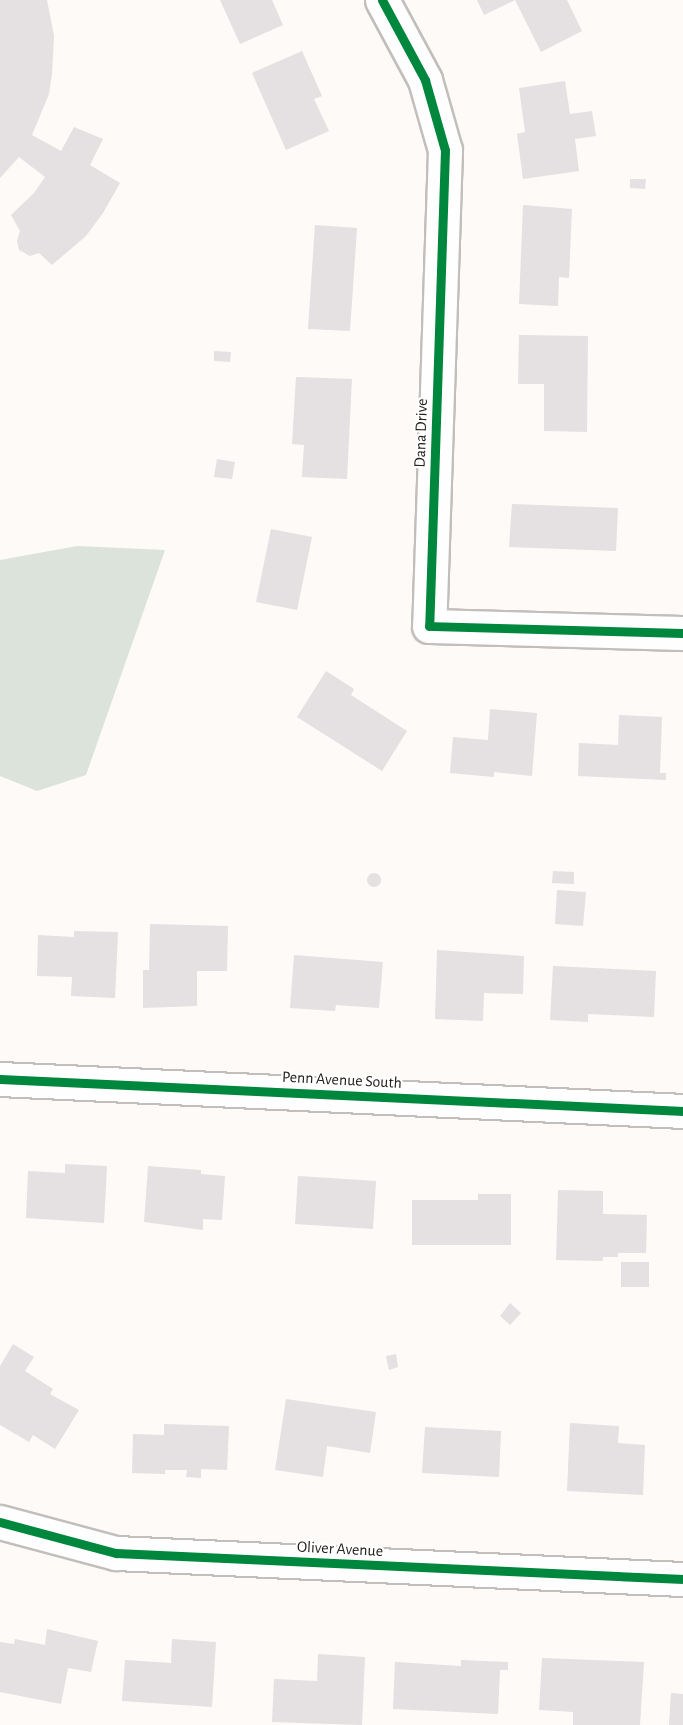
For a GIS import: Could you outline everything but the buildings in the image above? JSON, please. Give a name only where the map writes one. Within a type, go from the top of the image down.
[{"type":"street","name":"Dana Drive","points":[[382,0],[425,80],[445,150],[429,626],[683,633]]},
{"type":"street","name":"Penn Avenue South","points":[[0,1079],[683,1111]]},
{"type":"street","name":"Oliver Avenue","points":[[0,1522],[116,1553],[683,1580]]},
{"type":"shaded area","points":[[77,546],[165,550],[86,775],[37,791],[0,776],[0,560]]},
{"type":"cycle path","points":[[382,0],[425,80],[445,150],[429,626],[683,633]]},
{"type":"cycle path","points":[[0,1079],[683,1111]]},
{"type":"cycle path","points":[[0,1522],[116,1553],[683,1579]]}]
